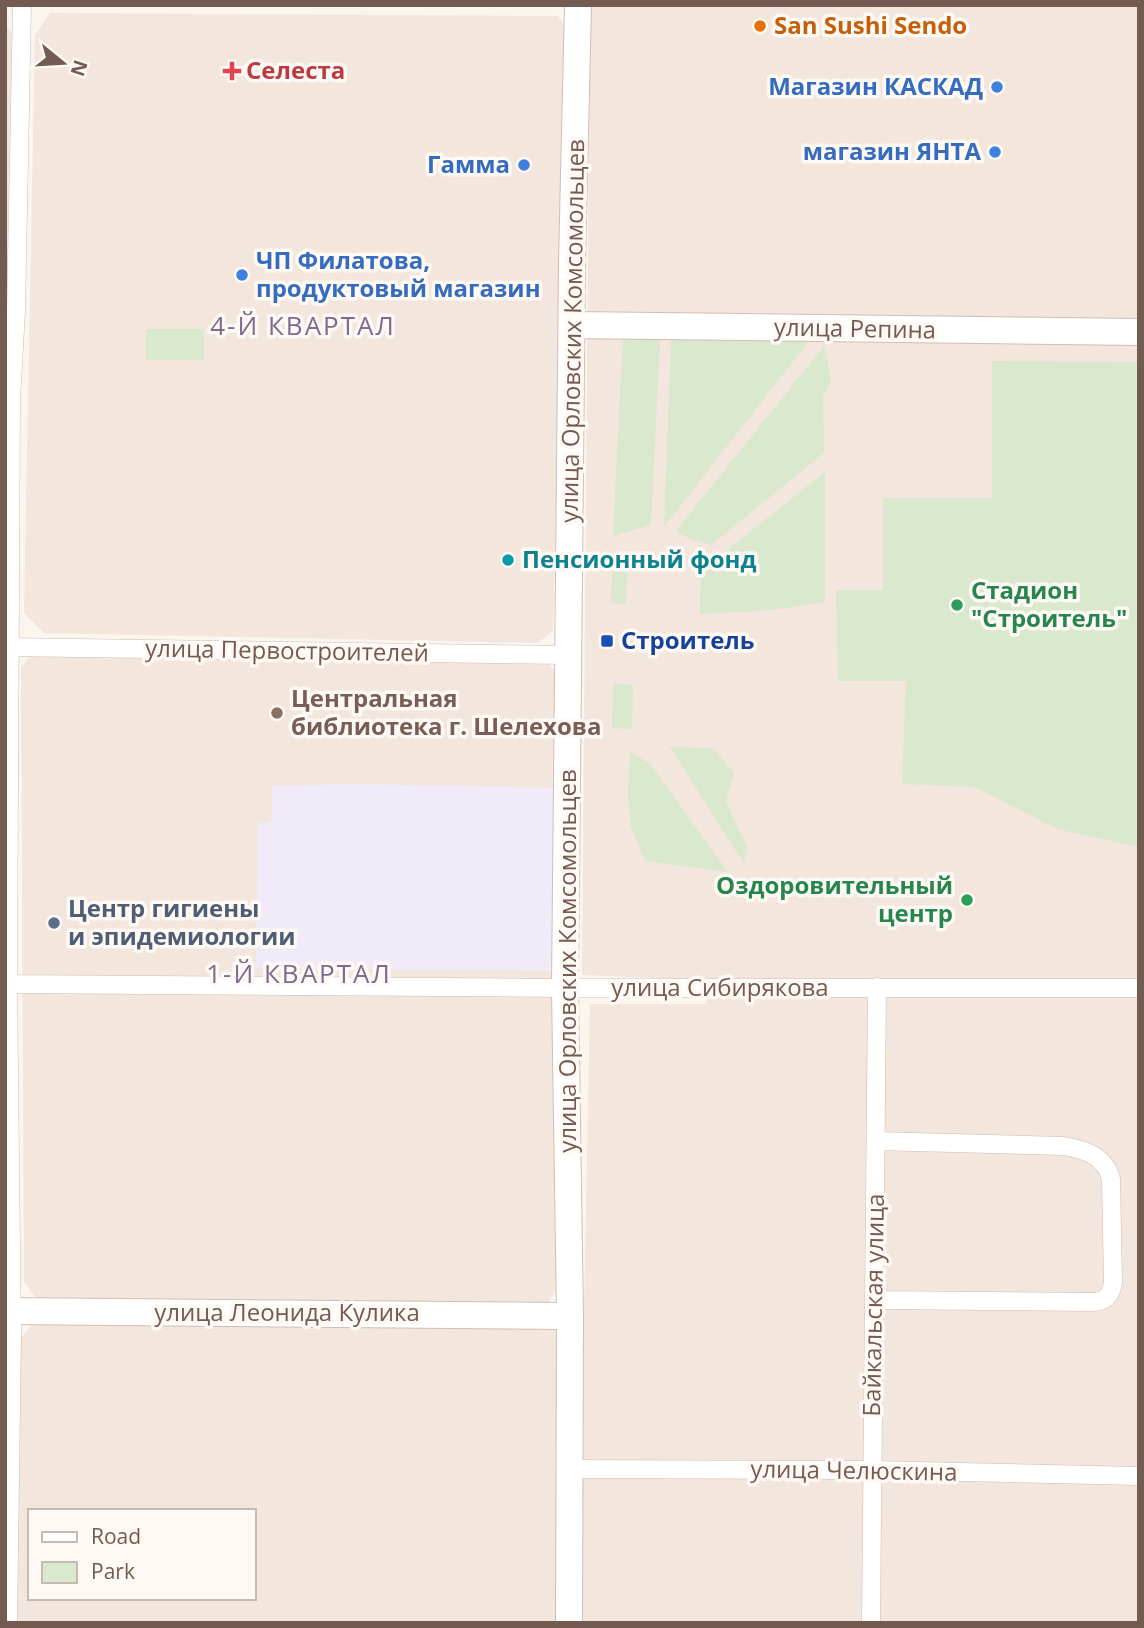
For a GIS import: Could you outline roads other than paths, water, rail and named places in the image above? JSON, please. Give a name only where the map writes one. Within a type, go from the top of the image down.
[{"type":"street","points":[[8,1623],[11,1130],[8,647],[11,399],[16,312],[22,5]]},
{"type":"street","name":"улица Орловских Комсомольцев","points":[[569,1623],[570,1316],[565,988],[578,5]]},
{"type":"street","name":"улица Репина","points":[[572,325],[1139,332]]},
{"type":"street","name":"улица Первостроителей","points":[[8,647],[569,655]]},
{"type":"street","name":"улица Сибирякова","points":[[8,984],[1139,988]]},
{"type":"street","name":"Байкальская улица","points":[[871,1623],[877,988]]},
{"type":"street","points":[[875,1300],[1093,1302],[1108,1297],[1113,1281],[1111,1180],[1109,1170],[1100,1158],[1064,1146],[876,1141]]},
{"type":"street","name":"улица Леонида Кулика","points":[[8,1311],[570,1316]]},
{"type":"street","name":"улица Челюскина","points":[[569,1469],[872,1470],[1139,1476]]},
{"type":"place","name":"San Sushi Sendo","points":[[760,26]]},
{"type":"place","name":"Селеста","points":[[232,71]]},
{"type":"place","name":"Магазин КАСКАД","points":[[997,87]]},
{"type":"place","name":"магазин ЯНТА","points":[[995,152]]},
{"type":"place","name":"Гамма","points":[[524,165]]},
{"type":"place","name":"ЧП Филатова, продуктовый магазин","points":[[242,275]]},
{"type":"place","name":"Пенсионный фонд","points":[[508,560]]},
{"type":"place","name":"Стадион \"Строитель\"","points":[[957,605]]},
{"type":"place","name":"Строитель","points":[[607,641]]},
{"type":"place","name":"Центральная библиотека г. Шелехова","points":[[277,713]]},
{"type":"place","name":"Оздоровительный центр","points":[[967,900]]},
{"type":"place","name":"Центр гигиены и эпидемиологии","points":[[54,923]]},
{"type":"district","name":"4-Й КВАРТАЛ","points":[[303,326]]},
{"type":"district","name":"1-Й КВАРТАЛ","points":[[299,974]]}]
